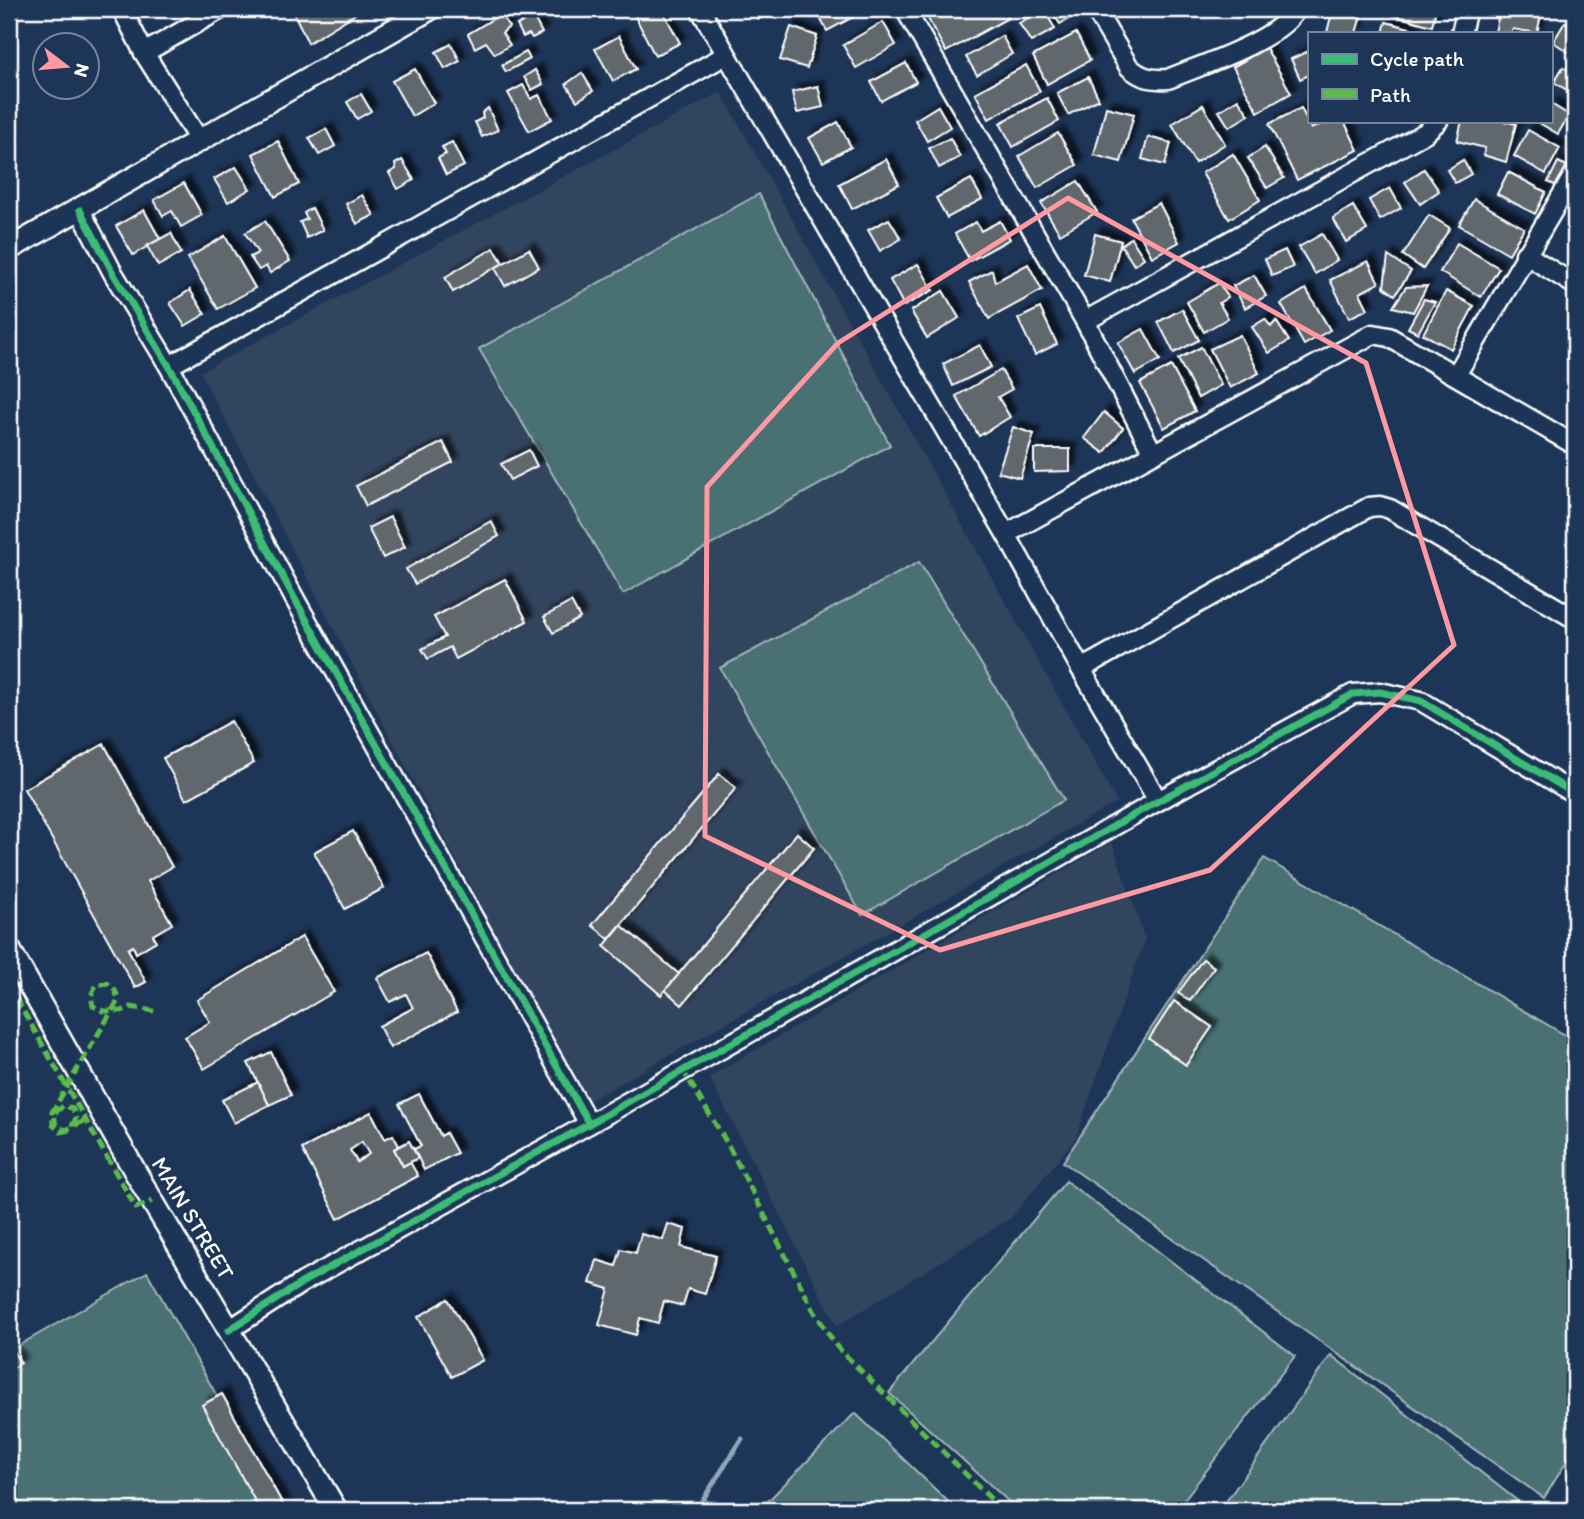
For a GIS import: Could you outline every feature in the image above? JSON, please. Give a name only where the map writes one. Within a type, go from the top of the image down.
[{"type":"street","points":[[122,9],[145,53],[199,140]]},
{"type":"street","points":[[145,53],[221,9]]},
{"type":"street","points":[[9,249],[430,9]]},
{"type":"street","points":[[700,9],[1158,801]]},
{"type":"street","points":[[905,9],[1085,321],[1153,453]]},
{"type":"street","points":[[1095,9],[1129,67],[1137,74],[1159,80],[1168,79],[1264,37],[1282,27],[1296,9]]},
{"type":"street","points":[[1461,32],[1467,9]]},
{"type":"street","points":[[169,366],[726,55]]},
{"type":"street","points":[[1085,321],[1426,133],[1437,122]]},
{"type":"street","points":[[1457,375],[1525,254],[1575,173]]},
{"type":"street","points":[[80,209],[113,273],[169,366],[304,615],[589,1124]]},
{"type":"street","points":[[1525,254],[1575,285]]},
{"type":"street","points":[[1006,534],[1373,334],[1389,337],[1575,445]]},
{"type":"street","points":[[1081,669],[1369,507],[1390,509],[1575,619]]},
{"type":"street","points":[[229,1331],[303,1282],[1353,694],[1380,692],[1420,701],[1575,794]]},
{"type":"street","name":"MAIN STREET","points":[[9,949],[79,1075],[336,1510]]},
{"type":"highlighted area","points":[[1068,198],[1366,363],[1454,645],[1210,870],[940,950],[705,836],[707,487],[838,343]]},
{"type":"shaded area","points":[[721,92],[1117,802],[587,1102],[397,750],[200,372]]},
{"type":"shaded area","points":[[1112,842],[1145,939],[1076,1138],[1011,1218],[837,1326],[709,1077]]},
{"type":"green space","points":[[759,194],[890,445],[623,594],[479,349]]},
{"type":"green space","points":[[919,562],[1064,800],[862,915],[720,668]]},
{"type":"green space","points":[[1264,858],[1575,1041],[1575,1448],[1544,1498],[1063,1162]]},
{"type":"green space","points":[[1066,1181],[1295,1356],[1176,1510],[1018,1510],[889,1393]]},
{"type":"green space","points":[[147,1272],[217,1396],[222,1394],[286,1510],[9,1510],[9,1351]]},
{"type":"green space","points":[[1331,1355],[1524,1506],[1521,1510],[1220,1510]]},
{"type":"green space","points":[[855,1413],[957,1510],[759,1510]]},
{"type":"building","points":[[292,9],[359,9],[360,11],[308,43]]},
{"type":"building","points":[[523,9],[556,9],[535,20],[542,33],[532,38],[529,34],[523,37],[517,25],[528,19]]},
{"type":"building","points":[[643,9],[652,9],[654,13],[662,9],[680,43],[655,56],[634,14]]},
{"type":"building","points":[[755,9],[780,9],[759,19]]},
{"type":"building","points":[[815,9],[868,9],[827,31]]},
{"type":"building","points":[[942,9],[1003,9],[1008,18],[946,52],[927,17]]},
{"type":"building","points":[[1044,9],[1055,29],[1031,42],[1019,23]]},
{"type":"building","points":[[1050,9],[1086,9],[1060,24]]},
{"type":"building","points":[[1333,9],[1361,16],[1356,32],[1327,32]]},
{"type":"building","points":[[1390,9],[1436,9],[1432,26],[1389,14]]},
{"type":"building","points":[[1500,9],[1516,9],[1541,15],[1537,32],[1513,29],[1512,32],[1495,32]]},
{"type":"building","points":[[501,14],[509,27],[502,33],[510,45],[495,54],[486,42],[475,48],[468,34]]},
{"type":"building","points":[[883,22],[896,45],[856,68],[843,45]]},
{"type":"building","points":[[1386,22],[1413,29],[1412,32],[1383,32]]},
{"type":"building","points":[[1565,22],[1575,28],[1575,56],[1553,42]]},
{"type":"building","points":[[791,27],[817,36],[807,68],[780,60]]},
{"type":"building","points":[[1076,33],[1090,60],[1047,84],[1033,56]]},
{"type":"building","points":[[619,36],[636,69],[613,81],[595,49]]},
{"type":"building","points":[[1002,36],[1012,54],[977,75],[966,57]]},
{"type":"building","points":[[451,44],[460,61],[445,69],[436,52]]},
{"type":"building","points":[[1266,48],[1291,93],[1258,112],[1233,67]]},
{"type":"building","points":[[1308,51],[1308,75],[1300,79],[1291,59]]},
{"type":"building","points":[[526,52],[530,59],[506,72],[502,65]]},
{"type":"building","points":[[906,63],[916,82],[881,101],[871,82]]},
{"type":"building","points":[[1026,65],[1040,91],[989,119],[975,93]]},
{"type":"building","points":[[1563,67],[1575,75],[1573,94],[1554,82]]},
{"type":"building","points":[[415,69],[434,103],[412,116],[392,81]]},
{"type":"building","points":[[535,70],[543,84],[532,90],[524,77]]},
{"type":"building","points":[[582,73],[593,91],[577,101],[566,84]]},
{"type":"building","points":[[1088,77],[1099,99],[1068,115],[1057,93]]},
{"type":"building","points":[[523,85],[531,99],[539,95],[552,119],[529,131],[508,93]]},
{"type":"building","points":[[818,86],[823,107],[797,113],[792,92]]},
{"type":"building","points":[[361,94],[371,111],[357,119],[347,102]]},
{"type":"building","points":[[1047,98],[1059,121],[1013,147],[1000,123]]},
{"type":"building","points":[[1238,99],[1249,115],[1229,127],[1219,111]]},
{"type":"building","points":[[1203,105],[1225,144],[1195,163],[1172,124]]},
{"type":"building","points":[[1552,105],[1569,115],[1558,134],[1538,122],[1552,122]]},
{"type":"building","points":[[938,106],[950,127],[927,141],[915,120]]},
{"type":"building","points":[[1106,107],[1134,114],[1121,162],[1094,155]]},
{"type":"building","points":[[488,108],[498,130],[482,137],[475,122],[483,118],[482,113]]},
{"type":"building","points":[[1301,108],[1311,129],[1326,122],[1344,122],[1358,150],[1297,180],[1269,124]]},
{"type":"building","points":[[838,122],[851,147],[823,162],[809,138]]},
{"type":"building","points":[[1462,122],[1516,124],[1506,162],[1483,155],[1485,148],[1457,141]]},
{"type":"building","points":[[326,129],[335,146],[319,155],[309,138]]},
{"type":"building","points":[[1528,130],[1560,148],[1546,174],[1514,156]]},
{"type":"building","points":[[1058,133],[1077,165],[1037,188],[1019,156]]},
{"type":"building","points":[[1148,137],[1171,143],[1165,165],[1142,159]]},
{"type":"building","points":[[950,138],[960,157],[939,168],[929,148]]},
{"type":"building","points":[[278,141],[299,184],[275,197],[253,154]]},
{"type":"building","points":[[452,142],[464,166],[446,175],[438,158],[446,154],[442,147]]},
{"type":"building","points":[[1265,147],[1284,178],[1267,188],[1248,158]]},
{"type":"building","points":[[1233,154],[1260,200],[1229,219],[1202,173]]},
{"type":"building","points":[[886,159],[899,184],[852,209],[839,184]]},
{"type":"building","points":[[402,160],[414,180],[398,189],[389,173],[396,169],[395,164]]},
{"type":"building","points":[[1463,160],[1471,174],[1455,183],[1447,170]]},
{"type":"building","points":[[1558,162],[1567,166],[1557,186],[1548,182]]},
{"type":"building","points":[[236,167],[250,189],[228,202],[214,179]]},
{"type":"building","points":[[1424,169],[1439,191],[1420,204],[1405,182]]},
{"type":"building","points":[[1508,172],[1546,192],[1535,214],[1497,194]]},
{"type":"building","points":[[971,179],[982,199],[947,218],[936,198]]},
{"type":"building","points":[[1078,181],[1097,212],[1060,234],[1041,203]]},
{"type":"building","points":[[184,183],[202,215],[181,227],[172,211],[163,216],[154,200]]},
{"type":"building","points":[[1390,188],[1401,208],[1380,220],[1369,200]]},
{"type":"building","points":[[362,195],[374,215],[357,224],[346,204]]},
{"type":"building","points":[[1474,199],[1524,228],[1509,254],[1459,225]]},
{"type":"building","points":[[1159,203],[1179,242],[1152,257],[1131,218]]},
{"type":"building","points":[[1353,206],[1367,230],[1346,242],[1333,218]]},
{"type":"building","points":[[312,208],[323,230],[307,238],[300,222],[307,219],[304,213]]},
{"type":"building","points":[[144,210],[160,239],[133,255],[116,226]]},
{"type":"building","points":[[1429,215],[1450,228],[1423,269],[1403,255]]},
{"type":"building","points":[[889,219],[901,239],[880,251],[868,230]]},
{"type":"building","points":[[265,221],[290,261],[270,273],[266,266],[259,270],[250,257],[258,253],[245,233]]},
{"type":"building","points":[[1000,221],[1010,239],[970,261],[955,234],[976,222],[981,231]]},
{"type":"building","points":[[171,233],[181,253],[158,266],[147,246]]},
{"type":"building","points":[[1095,234],[1121,241],[1110,282],[1084,275]]},
{"type":"building","points":[[1322,234],[1337,260],[1315,274],[1299,247]]},
{"type":"building","points":[[225,236],[255,288],[218,309],[188,258]]},
{"type":"building","points":[[1131,238],[1144,258],[1134,265],[1121,245]]},
{"type":"building","points":[[1457,243],[1499,268],[1481,297],[1440,272]]},
{"type":"building","points":[[494,248],[503,263],[453,292],[445,277]]},
{"type":"building","points":[[529,249],[539,267],[505,286],[495,268]]},
{"type":"building","points":[[1285,250],[1293,267],[1272,276],[1265,259]]},
{"type":"building","points":[[1388,256],[1411,271],[1395,295],[1384,287]]},
{"type":"building","points":[[1368,261],[1379,283],[1360,293],[1368,309],[1349,318],[1330,280]]},
{"type":"building","points":[[918,264],[933,290],[904,306],[890,280]]},
{"type":"building","points":[[1028,264],[1042,290],[989,319],[969,282],[992,270],[995,282]]},
{"type":"building","points":[[1254,275],[1266,296],[1245,308],[1233,286]]},
{"type":"building","points":[[1219,283],[1228,297],[1219,303],[1228,318],[1204,332],[1187,302]]},
{"type":"building","points":[[1427,286],[1413,312],[1393,307],[1406,287]]},
{"type":"building","points":[[1306,289],[1330,330],[1304,345],[1281,304]]},
{"type":"building","points":[[190,290],[205,314],[185,326],[170,303]]},
{"type":"building","points":[[943,291],[959,318],[927,338],[911,311]]},
{"type":"building","points":[[1446,291],[1474,306],[1451,349],[1423,334]]},
{"type":"building","points":[[1424,299],[1435,302],[1418,333],[1408,328]]},
{"type":"building","points":[[1040,308],[1057,344],[1035,355],[1018,319]]},
{"type":"building","points":[[1182,309],[1199,340],[1174,353],[1158,322]]},
{"type":"building","points":[[1265,319],[1271,327],[1276,321],[1289,341],[1269,353],[1252,327]]},
{"type":"building","points":[[1143,329],[1160,360],[1135,374],[1118,343]]},
{"type":"building","points":[[1240,335],[1259,373],[1230,388],[1210,349]]},
{"type":"building","points":[[980,345],[991,367],[953,386],[943,364]]},
{"type":"building","points":[[1201,347],[1221,385],[1198,398],[1178,359]]},
{"type":"building","points":[[1171,366],[1195,411],[1164,428],[1140,383]]},
{"type":"building","points":[[1001,370],[1012,389],[998,397],[1010,417],[979,436],[956,396]]},
{"type":"building","points":[[1104,412],[1123,428],[1104,453],[1084,438]]},
{"type":"building","points":[[1013,427],[1034,434],[1020,478],[998,472]]},
{"type":"building","points":[[443,442],[453,462],[366,506],[356,486]]},
{"type":"building","points":[[1034,449],[1070,449],[1070,471],[1034,472]]},
{"type":"building","points":[[529,450],[537,466],[510,480],[501,464]]},
{"type":"building","points":[[390,517],[405,547],[383,558],[368,528]]},
{"type":"building","points":[[491,521],[499,536],[415,584],[406,569]]},
{"type":"building","points":[[505,579],[527,621],[456,659],[450,647],[428,659],[422,649],[445,637],[434,617]]},
{"type":"building","points":[[571,602],[580,618],[553,633],[544,617]]},
{"type":"building","points":[[231,721],[254,763],[186,800],[163,758]]},
{"type":"building","points":[[104,744],[172,867],[148,881],[172,924],[153,935],[156,941],[136,953],[133,946],[128,949],[146,982],[135,988],[24,789]]},
{"type":"building","points":[[719,774],[736,788],[609,939],[592,925]]},
{"type":"building","points":[[353,831],[384,888],[345,909],[314,852]]},
{"type":"building","points":[[797,833],[814,848],[682,1005],[665,990]]},
{"type":"building","points":[[621,925],[679,974],[661,995],[604,946]]},
{"type":"building","points":[[302,937],[334,992],[204,1069],[185,1037],[210,1022],[197,1000]]},
{"type":"building","points":[[426,953],[457,1012],[390,1048],[379,1026],[413,1008],[406,994],[390,1002],[377,978]]},
{"type":"building","points":[[1203,959],[1214,967],[1190,1001],[1178,993]]},
{"type":"building","points":[[1174,1001],[1212,1027],[1186,1065],[1149,1039]]},
{"type":"building","points":[[271,1052],[291,1095],[269,1105],[248,1063]]},
{"type":"building","points":[[258,1082],[269,1105],[234,1123],[222,1100]]},
{"type":"building","points":[[419,1094],[441,1136],[446,1133],[457,1153],[424,1170],[414,1149],[421,1146],[399,1104]]},
{"type":"building","points":[[371,1112],[385,1139],[393,1135],[399,1146],[394,1149],[403,1166],[410,1162],[418,1176],[338,1219],[302,1149]],"holes":[[[362,1142],[369,1154],[357,1162],[350,1150]]]},
{"type":"building","points":[[409,1141],[418,1158],[403,1166],[394,1149]]},
{"type":"building","points":[[668,1224],[685,1229],[681,1247],[716,1256],[705,1294],[688,1289],[683,1306],[664,1301],[658,1323],[640,1318],[636,1335],[599,1325],[609,1289],[590,1283],[597,1260],[616,1266],[621,1249],[636,1253],[641,1234],[663,1240]]},
{"type":"building","points":[[448,1299],[483,1360],[452,1377],[418,1317]]},
{"type":"building","points":[[14,1353],[21,1363],[9,1371],[9,1357]]},
{"type":"building","points":[[222,1394],[286,1510],[260,1510],[202,1405]]},
{"type":"waterway","points":[[696,1510],[742,1439]]},
{"type":"marked path","points":[[84,1121],[66,1130],[56,1126],[54,1114],[64,1105],[73,1109],[76,1118],[70,1130],[60,1132],[53,1125],[52,1112],[116,1004],[117,994],[113,988],[107,983],[96,985],[91,996],[93,1006],[103,1011],[122,1011],[131,1007],[159,1012]]},
{"type":"marked path","points":[[9,986],[136,1208],[152,1201]]},
{"type":"marked path","points":[[682,1069],[727,1143],[814,1311],[837,1347],[1002,1510]]},
{"type":"cycle path","points":[[80,210],[589,1124]]},
{"type":"cycle path","points":[[229,1330],[303,1282],[1353,694],[1380,692],[1421,701],[1575,794]]}]
